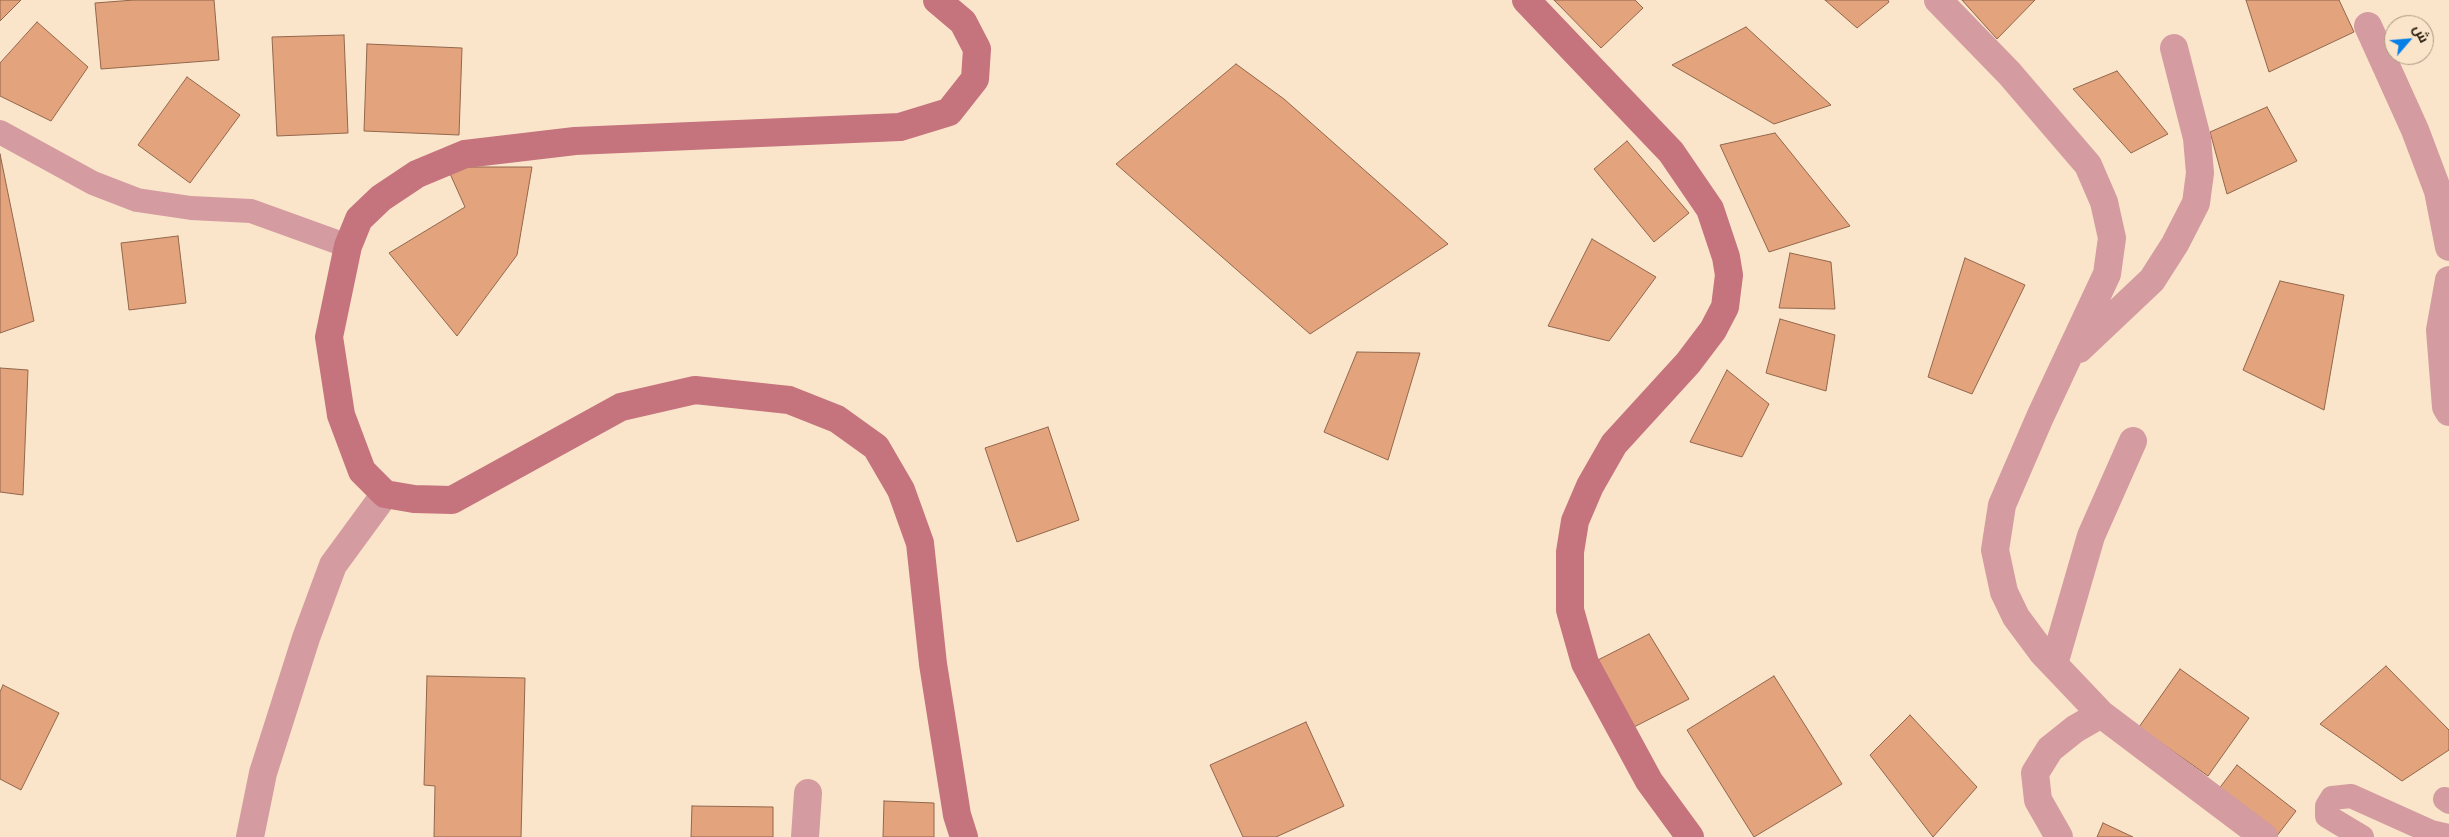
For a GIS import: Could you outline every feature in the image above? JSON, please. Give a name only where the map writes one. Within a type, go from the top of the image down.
[{"type":"main road","points":[[937,0],[963,22],[977,49],[975,79],[949,112],[900,127],[575,141],[465,154],[417,174],[381,198],[359,219],[348,246],[330,337],[340,415],[362,471],[385,494],[414,499],[452,500],[621,407],[695,390],[789,400],[837,419],[876,447],[901,490],[920,543],[933,664],[957,815],[964,837]]},
{"type":"main road","points":[[1526,0],[1671,152],[1710,209],[1726,257],[1729,275],[1725,307],[1713,330],[1688,363],[1659,392],[1614,444],[1590,486],[1575,521],[1570,552],[1570,610],[1585,663],[1649,781],[1690,837]]},
{"type":"street","points":[[1938,0],[2009,73],[2088,165],[2104,202],[2112,238],[2107,274],[2040,417],[2002,505],[1995,550],[2004,592],[2016,617],[2054,664],[2101,714],[2264,837]]},
{"type":"street","points":[[2368,26],[2415,130],[2438,192],[2449,247]]},
{"type":"street","points":[[2067,360],[2152,280],[2175,244],[2196,203],[2200,173],[2197,138],[2174,48]]},
{"type":"street","points":[[2449,280],[2440,330],[2446,407],[2449,412]]},
{"type":"street","points":[[2054,664],[2091,536],[2133,442]]},
{"type":"street","points":[[250,837],[263,773],[306,638],[333,565],[385,494]]},
{"type":"street","points":[[2059,837],[2038,800],[2035,773],[2050,749],[2075,729],[2101,714]]},
{"type":"street","points":[[805,837],[808,793]]},
{"type":"lane","points":[[0,132],[94,183],[137,200],[191,208],[251,211],[348,246]]},
{"type":"lane","points":[[2362,837],[2327,816],[2327,806],[2332,798],[2351,796],[2431,832],[2449,836]]},
{"type":"building","points":[[0,0],[21,0],[0,21]]},
{"type":"building","points":[[134,0],[214,0],[219,60],[101,69],[95,3]]},
{"type":"building","points":[[1554,0],[1635,0],[1643,8],[1601,48]]},
{"type":"building","points":[[1825,0],[1888,0],[1889,2],[1857,28]]},
{"type":"building","points":[[1962,0],[2035,0],[1997,39]]},
{"type":"building","points":[[2246,0],[2339,0],[2354,32],[2269,72]]},
{"type":"building","points":[[37,22],[88,67],[51,121],[0,96],[0,63]]},
{"type":"building","points":[[1746,27],[1831,105],[1774,124],[1672,65]]},
{"type":"building","points":[[344,35],[348,133],[277,136],[272,37]]},
{"type":"building","points":[[367,44],[462,48],[459,135],[364,131]]},
{"type":"building","points":[[1236,64],[1284,99],[1448,244],[1310,334],[1116,164]]},
{"type":"building","points":[[2117,71],[2168,134],[2131,153],[2073,89]]},
{"type":"building","points":[[187,77],[240,115],[190,183],[138,145]]},
{"type":"building","points":[[2267,107],[2297,161],[2227,194],[2210,132]]},
{"type":"building","points":[[1775,133],[1850,226],[1769,252],[1720,145]]},
{"type":"building","points":[[1627,141],[1689,213],[1654,242],[1594,169]]},
{"type":"building","points":[[0,154],[34,321],[0,333]]},
{"type":"building","points":[[447,167],[532,167],[517,255],[457,336],[389,253],[465,207]]},
{"type":"building","points":[[178,236],[186,303],[129,310],[121,243]]},
{"type":"building","points":[[1592,239],[1656,277],[1609,341],[1548,326]]},
{"type":"building","points":[[1790,253],[1831,262],[1835,309],[1779,308]]},
{"type":"building","points":[[1965,258],[2025,285],[1972,394],[1928,377]]},
{"type":"building","points":[[2280,281],[2344,295],[2324,410],[2243,370]]},
{"type":"building","points":[[1780,319],[1835,335],[1826,391],[1766,373]]},
{"type":"building","points":[[1357,352],[1420,353],[1388,460],[1324,432]]},
{"type":"building","points":[[0,368],[28,370],[23,495],[0,492]]},
{"type":"building","points":[[1727,370],[1769,404],[1742,457],[1690,442]]},
{"type":"building","points":[[1048,427],[1079,520],[1017,542],[985,448]]},
{"type":"building","points":[[1649,634],[1689,699],[1630,729],[1594,662]]},
{"type":"building","points":[[2386,666],[2449,730],[2449,750],[2402,781],[2320,724]]},
{"type":"building","points":[[2180,669],[2249,718],[2208,776],[2139,727]]},
{"type":"building","points":[[427,676],[525,678],[521,837],[434,837],[435,786],[424,785]]},
{"type":"building","points":[[1774,676],[1842,784],[1754,837],[1687,730]]},
{"type":"building","points":[[3,685],[59,713],[21,790],[0,779],[0,692]]},
{"type":"building","points":[[1910,715],[1977,787],[1933,837],[1870,755]]},
{"type":"building","points":[[1306,722],[1344,806],[1276,837],[1243,837],[1210,765]]},
{"type":"building","points":[[2237,765],[2296,811],[2276,837],[2215,794]]},
{"type":"building","points":[[884,801],[934,803],[934,837],[883,837]]},
{"type":"building","points":[[692,806],[773,807],[773,837],[691,837]]},
{"type":"building","points":[[2103,823],[2133,837],[2097,837]]}]
